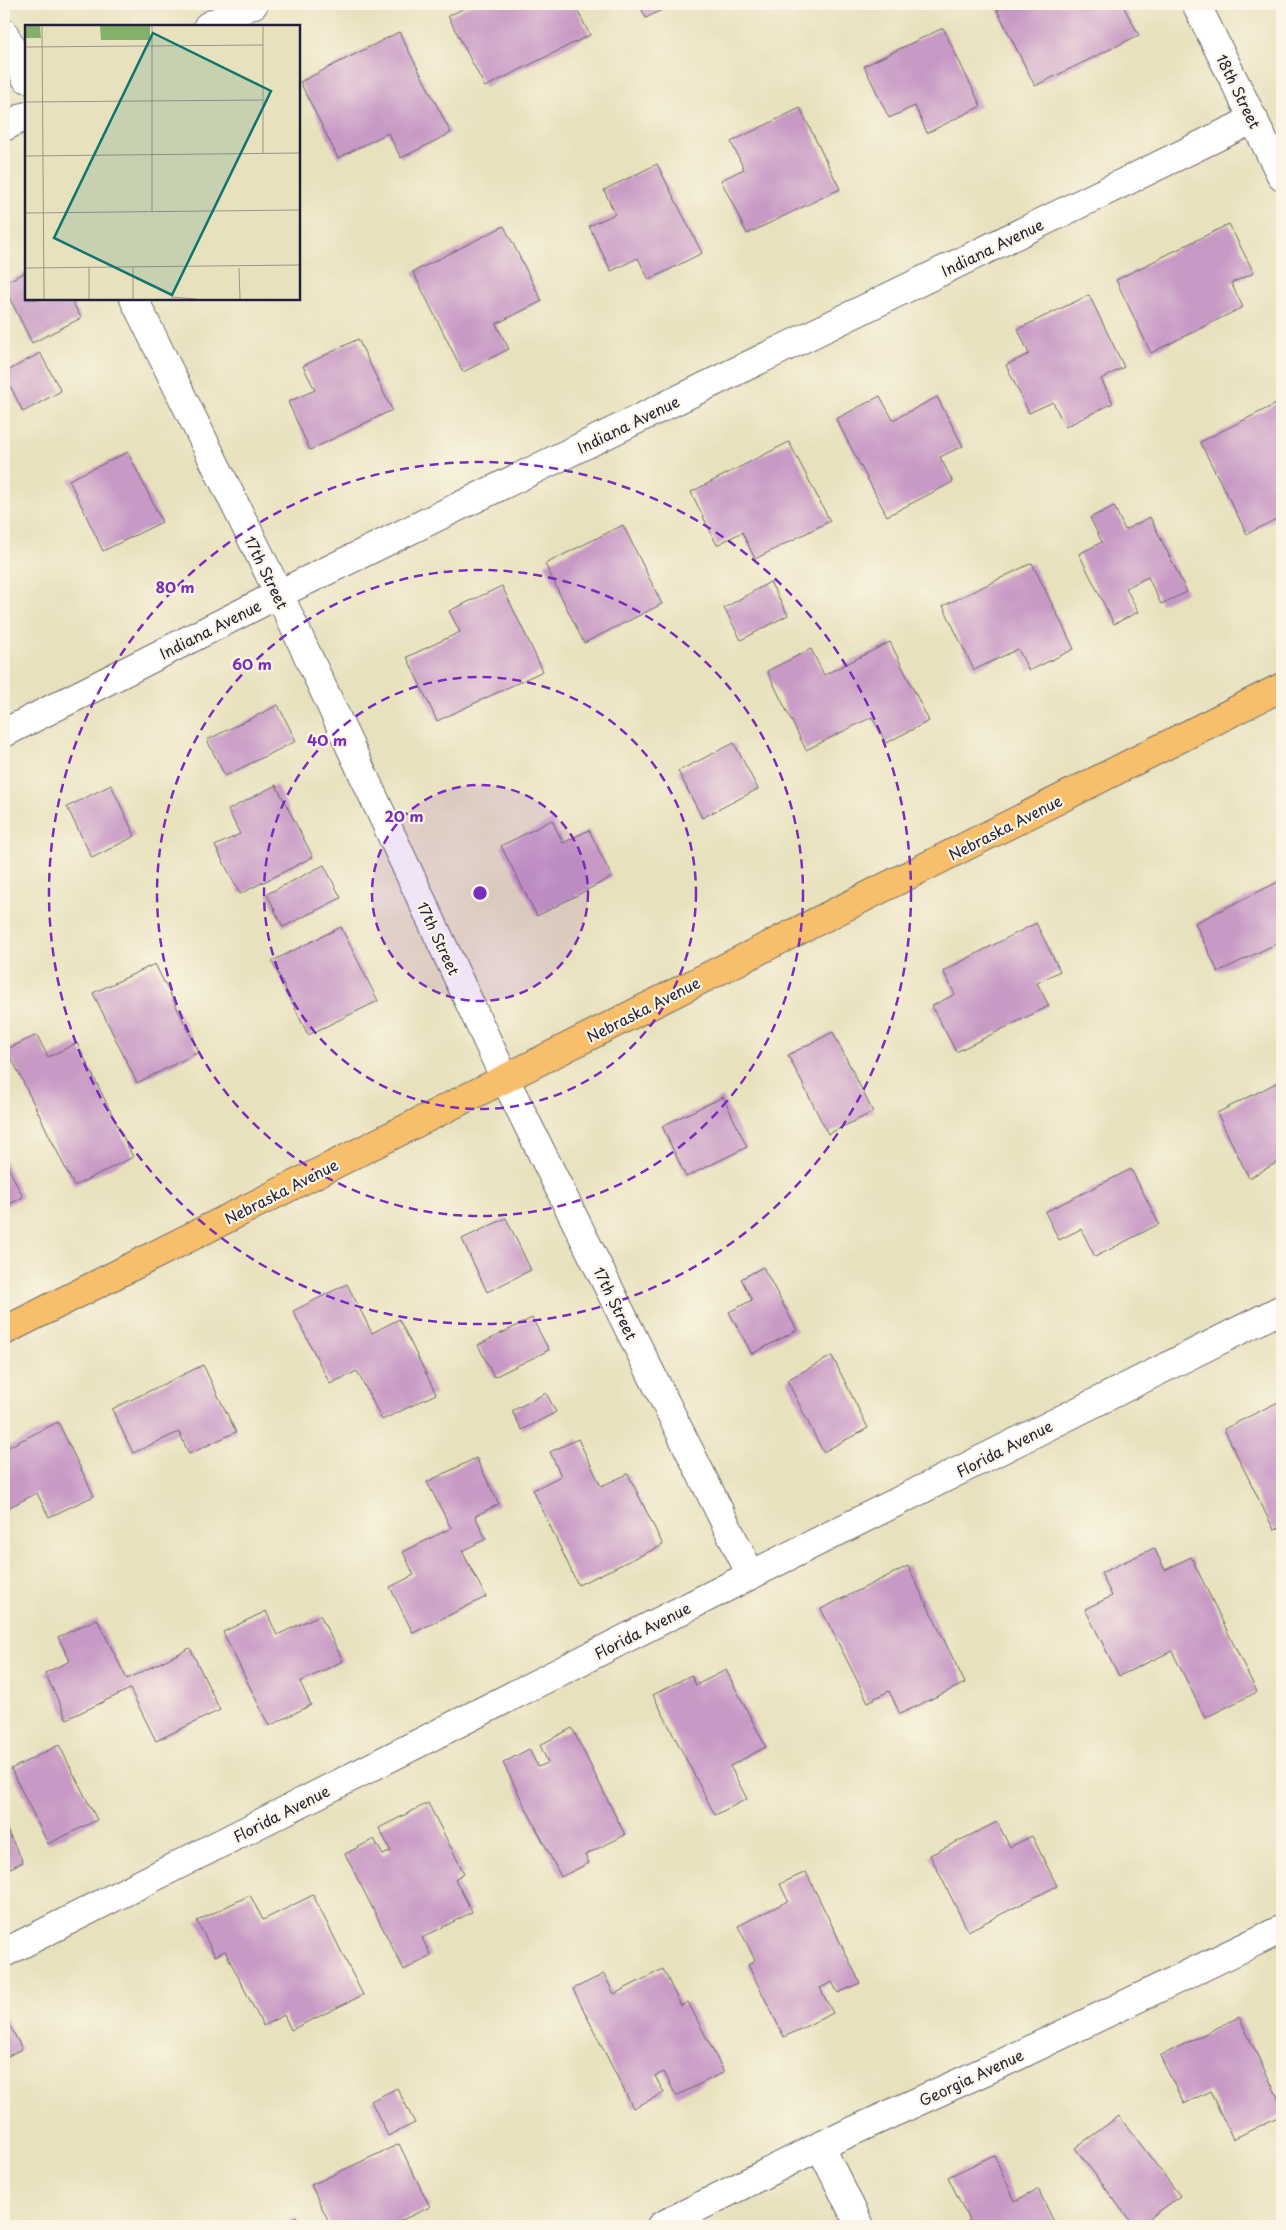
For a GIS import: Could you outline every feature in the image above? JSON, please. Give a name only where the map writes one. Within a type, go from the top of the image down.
[{"type":"main road","name":"Nebraska Avenue","points":[[4,1331],[1282,687]]},
{"type":"street","points":[[210,25],[254,4]]},
{"type":"street","name":"18th Street","points":[[1196,4],[1282,178]]},
{"type":"street","points":[[4,33],[25,76]]},
{"type":"street","points":[[4,127],[25,116]]},
{"type":"street","name":"Indiana Avenue","points":[[4,733],[278,594],[1254,119]]},
{"type":"street","name":"17th Street","points":[[134,300],[278,594],[505,1079],[751,1575]]},
{"type":"street","name":"Florida Avenue","points":[[4,1953],[1282,1309]]},
{"type":"street","name":"Georgia Avenue","points":[[661,2226],[820,2146],[1009,2060],[1282,1929]]},
{"type":"street","points":[[820,2146],[860,2226]]},
{"type":"building","points":[[473,4],[574,4],[590,35],[485,87],[448,16]]},
{"type":"building","points":[[639,4],[673,4],[646,18]]},
{"type":"building","points":[[1011,4],[1122,4],[1139,35],[1035,86],[997,10]]},
{"type":"building","points":[[943,28],[981,106],[927,133],[915,106],[889,118],[864,66]]},
{"type":"building","points":[[399,32],[451,133],[401,158],[388,133],[338,158],[300,82]]},
{"type":"building","points":[[800,108],[840,189],[747,234],[721,180],[744,169],[731,142]]},
{"type":"building","points":[[657,164],[702,253],[649,280],[638,258],[611,271],[589,226],[615,214],[604,190]]},
{"type":"building","points":[[1229,224],[1254,273],[1231,283],[1243,307],[1151,353],[1116,280]]},
{"type":"building","points":[[504,226],[542,301],[496,324],[509,349],[463,372],[413,272]]},
{"type":"building","points":[[25,272],[25,300],[72,300],[81,318],[32,343],[4,287],[4,283]]},
{"type":"building","points":[[1089,295],[1124,367],[1101,379],[1113,403],[1065,427],[1053,402],[1029,413],[1006,365],[1029,354],[1018,329]]},
{"type":"building","points":[[358,339],[392,410],[310,450],[288,402],[315,390],[303,366]]},
{"type":"building","points":[[40,353],[61,391],[23,412],[4,373]]},
{"type":"building","points":[[880,396],[893,420],[937,397],[963,446],[940,457],[953,482],[887,516],[836,419]]},
{"type":"building","points":[[1282,401],[1282,516],[1247,534],[1200,442]]},
{"type":"building","points":[[789,442],[830,521],[755,559],[742,532],[717,545],[691,492]]},
{"type":"building","points":[[128,452],[162,522],[103,551],[69,480]]},
{"type":"building","points":[[1114,506],[1125,530],[1150,517],[1187,592],[1161,604],[1148,577],[1126,588],[1138,612],[1114,624],[1079,554],[1102,542],[1090,518]]},
{"type":"building","points":[[623,525],[662,604],[584,643],[545,564]]},
{"type":"building","points":[[1032,563],[1074,649],[1029,671],[1018,649],[974,670],[943,606]]},
{"type":"building","points":[[770,582],[788,615],[741,640],[724,608]]},
{"type":"building","points":[[502,586],[543,671],[437,721],[407,657],[460,632],[449,611]]},
{"type":"building","points":[[890,642],[929,721],[886,743],[872,717],[806,750],[767,671],[811,649],[824,675]]},
{"type":"building","points":[[278,705],[296,741],[225,776],[207,740]]},
{"type":"building","points":[[734,743],[758,789],[702,818],[678,771]]},
{"type":"building","points":[[111,785],[135,836],[92,858],[67,807]]},
{"type":"building","points":[[276,785],[313,857],[240,894],[215,846],[240,834],[228,810]]},
{"type":"building","points":[[552,820],[563,843],[589,830],[612,877],[537,916],[501,846]]},
{"type":"building","points":[[324,865],[341,898],[283,927],[267,894]]},
{"type":"building","points":[[1282,880],[1282,941],[1218,972],[1195,923]]},
{"type":"building","points":[[1036,923],[1060,971],[1037,983],[1049,1006],[956,1052],[932,1006],[955,994],[943,971]]},
{"type":"building","points":[[341,927],[378,1001],[308,1035],[272,961]]},
{"type":"building","points":[[155,964],[199,1052],[137,1083],[93,993]]},
{"type":"building","points":[[833,1032],[873,1112],[828,1134],[788,1055]]},
{"type":"building","points":[[37,1035],[48,1057],[77,1043],[133,1157],[74,1186],[7,1049]]},
{"type":"building","points":[[1282,1080],[1282,1160],[1249,1178],[1217,1113]]},
{"type":"building","points":[[723,1097],[747,1147],[686,1177],[662,1126]]},
{"type":"building","points":[[4,1159],[23,1197],[4,1207]]},
{"type":"building","points":[[1131,1169],[1159,1224],[1095,1257],[1081,1229],[1059,1240],[1045,1212]]},
{"type":"building","points":[[506,1218],[531,1270],[487,1292],[462,1239]]},
{"type":"building","points":[[763,1267],[797,1330],[752,1354],[729,1312],[752,1300],[741,1279]]},
{"type":"building","points":[[347,1284],[372,1333],[399,1319],[436,1394],[382,1420],[357,1371],[330,1384],[293,1311]]},
{"type":"building","points":[[532,1318],[549,1350],[494,1377],[478,1345]]},
{"type":"building","points":[[832,1356],[868,1428],[823,1452],[787,1380]]},
{"type":"building","points":[[203,1365],[236,1432],[189,1454],[179,1432],[133,1453],[112,1409]]},
{"type":"building","points":[[546,1393],[556,1412],[522,1430],[512,1411]]},
{"type":"building","points":[[1282,1400],[1282,1526],[1274,1530],[1224,1429]]},
{"type":"building","points":[[58,1422],[94,1496],[49,1517],[37,1493],[4,1510],[4,1449]]},
{"type":"building","points":[[578,1439],[601,1486],[628,1474],[663,1545],[578,1585],[533,1490],[561,1476],[550,1452]]},
{"type":"building","points":[[476,1458],[499,1504],[475,1516],[486,1539],[462,1551],[486,1597],[413,1633],[390,1587],[414,1575],[403,1552],[451,1528],[427,1482]]},
{"type":"building","points":[[1154,1548],[1165,1570],[1191,1557],[1257,1692],[1205,1718],[1172,1651],[1119,1676],[1085,1609],[1112,1596],[1101,1573]]},
{"type":"building","points":[[908,1566],[965,1683],[900,1714],[889,1691],[868,1702],[821,1609]]},
{"type":"building","points":[[266,1611],[277,1635],[320,1615],[343,1661],[300,1682],[311,1705],[269,1726],[223,1632]]},
{"type":"building","points":[[97,1619],[127,1679],[190,1648],[220,1710],[156,1741],[130,1689],[67,1719],[45,1673],[70,1661],[58,1637]]},
{"type":"building","points":[[726,1670],[766,1747],[730,1766],[747,1799],[715,1815],[653,1695],[691,1675],[696,1685]]},
{"type":"building","points":[[572,1728],[625,1835],[585,1855],[589,1863],[561,1877],[503,1763],[529,1749],[538,1767],[548,1763],[540,1745]]},
{"type":"building","points":[[59,1745],[97,1820],[48,1844],[11,1769]]},
{"type":"building","points":[[428,1803],[464,1873],[455,1879],[472,1912],[422,1938],[431,1956],[404,1970],[345,1854],[374,1839],[383,1855],[391,1851],[379,1828]]},
{"type":"building","points":[[997,1822],[1010,1847],[1032,1836],[1057,1886],[968,1931],[930,1855]]},
{"type":"building","points":[[4,1824],[23,1862],[4,1871]]},
{"type":"building","points":[[806,1872],[860,1983],[838,1993],[832,1982],[820,1988],[833,2013],[784,2037],[748,1965],[755,1960],[738,1926],[788,1901],[780,1884]]},
{"type":"building","points":[[250,1895],[263,1920],[313,1895],[363,1995],[291,2030],[284,2015],[263,2026],[225,1951],[215,1956],[197,1921]]},
{"type":"building","points":[[663,1969],[681,2006],[688,2002],[724,2072],[676,2096],[664,2072],[655,2076],[664,2093],[633,2108],[573,1989],[604,1974],[614,1994]]},
{"type":"building","points":[[1239,2017],[1282,2106],[1282,2115],[1233,2139],[1210,2091],[1184,2104],[1160,2056]]},
{"type":"building","points":[[6,2018],[22,2049],[4,2058],[4,2019]]},
{"type":"building","points":[[397,2088],[415,2123],[388,2136],[371,2101]]},
{"type":"building","points":[[1119,2116],[1180,2196],[1139,2226],[1134,2226],[1075,2148]]},
{"type":"building","points":[[399,2144],[430,2207],[389,2226],[331,2226],[311,2185]]},
{"type":"building","points":[[994,2155],[1015,2201],[1038,2189],[1056,2226],[961,2226],[970,2222],[948,2177]]},
{"type":"building","points":[[296,2216],[301,2226],[275,2226]]}]
